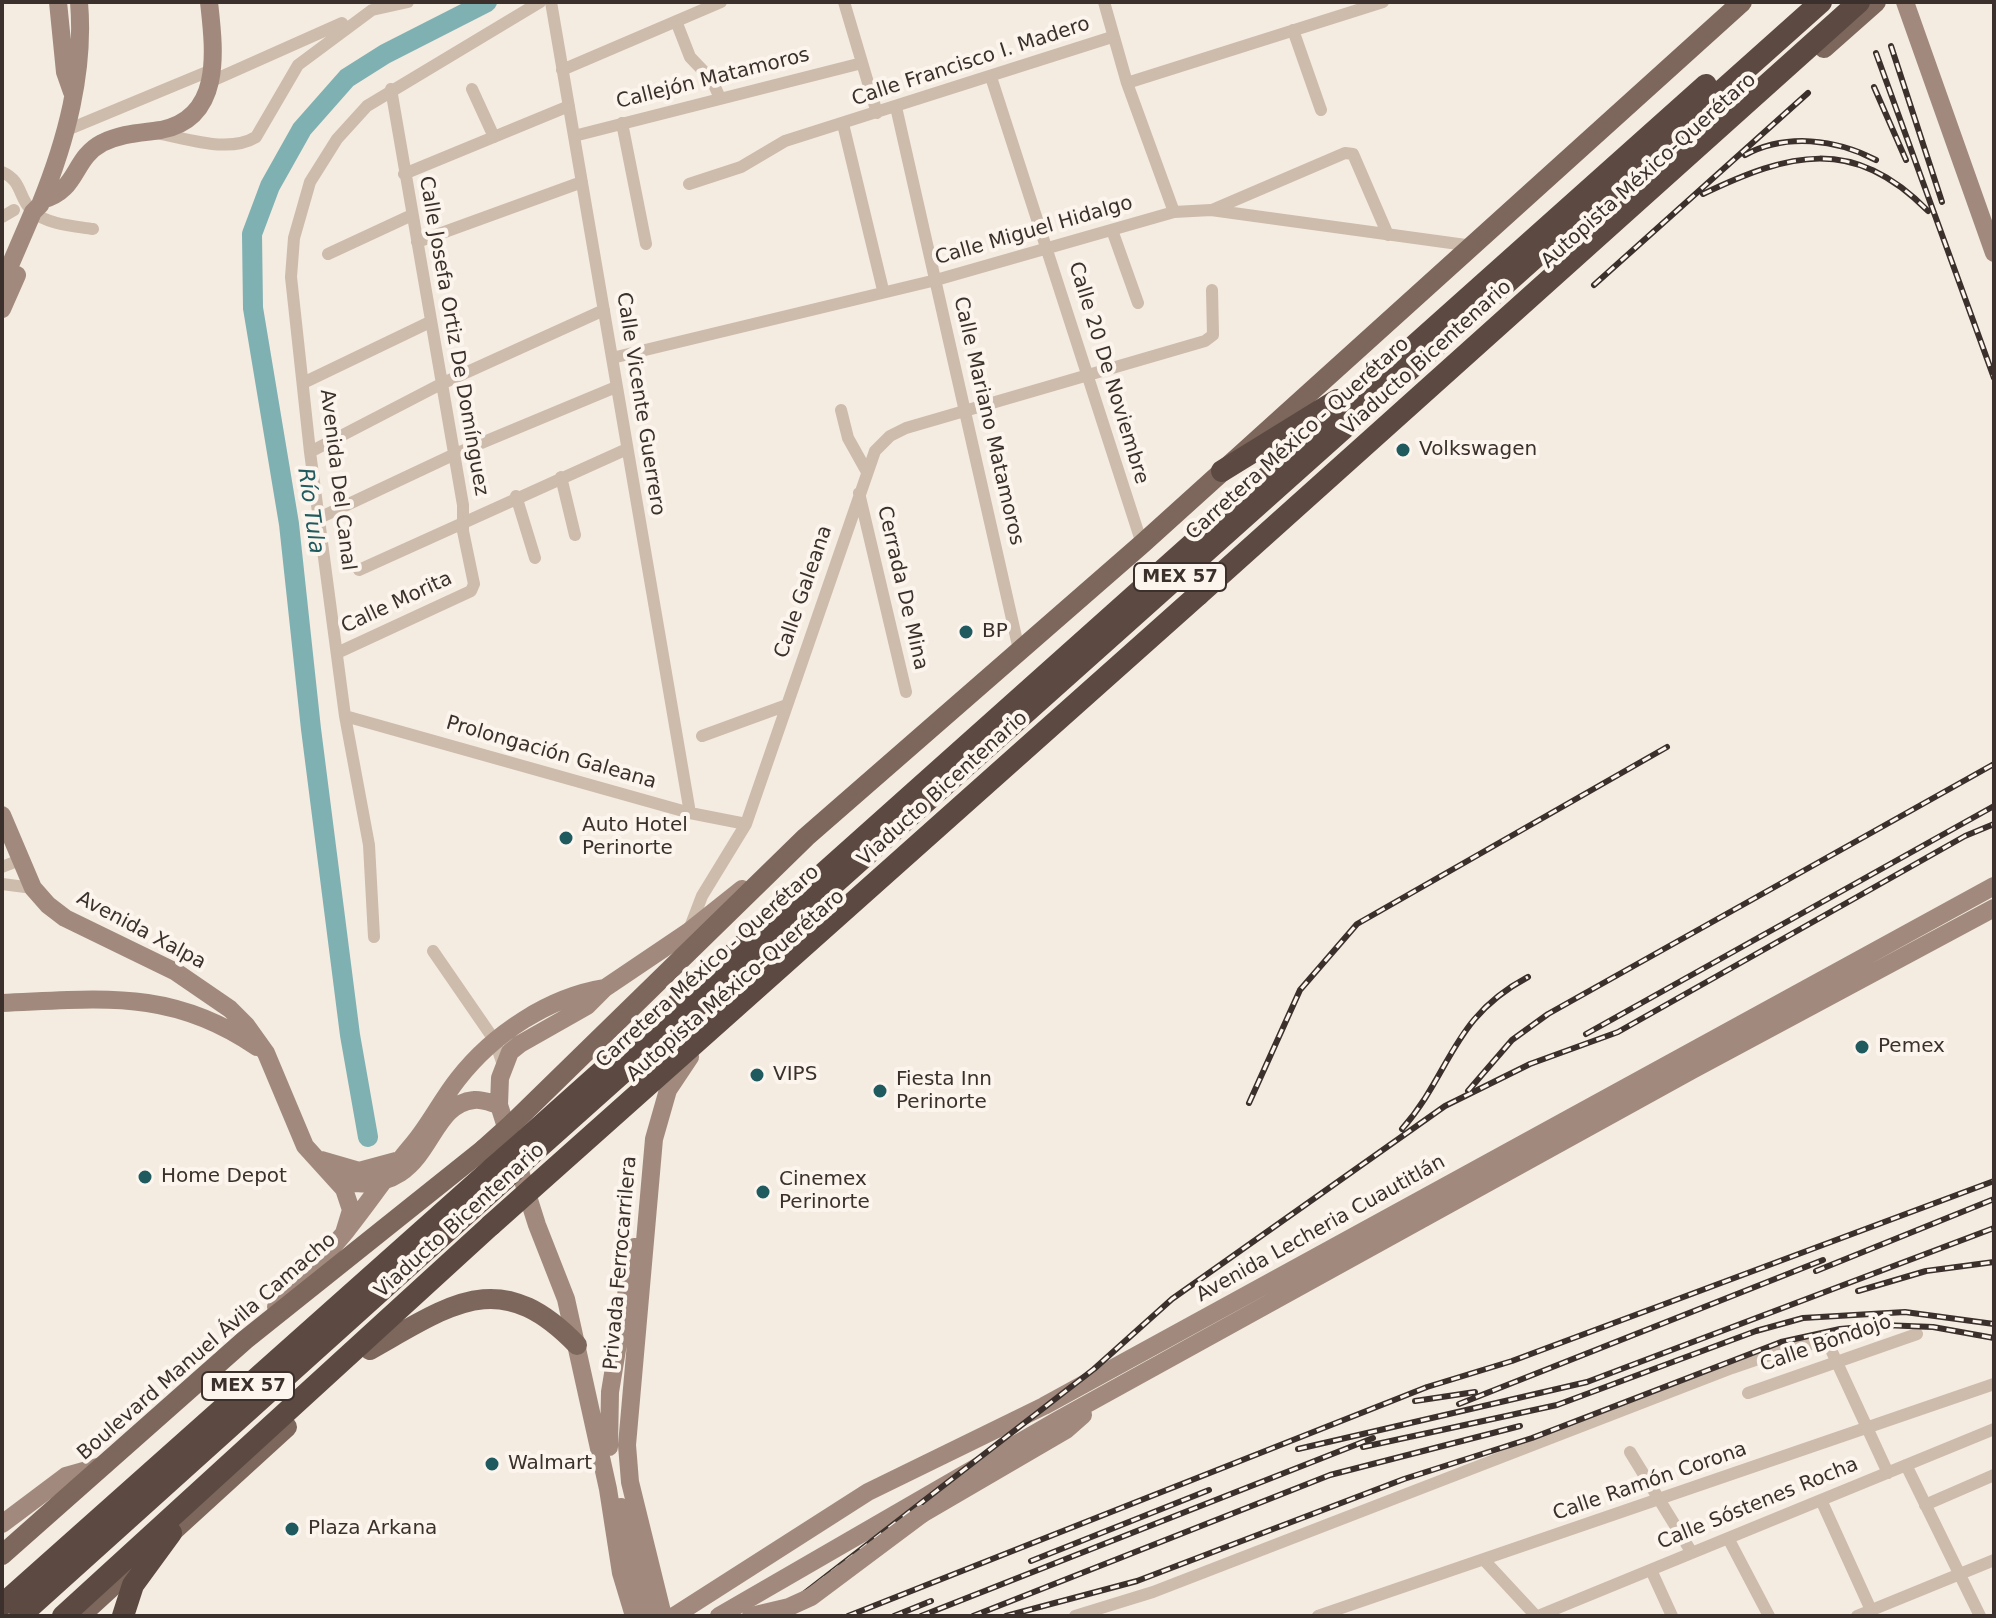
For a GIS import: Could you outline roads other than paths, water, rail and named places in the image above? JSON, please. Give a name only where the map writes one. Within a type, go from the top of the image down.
[{"type":"highway","name":"Carretera México - Querétaro","points":[[20,1616],[525,1137],[1799,2]]},
{"type":"highway","name":"Carretera México - Querétaro","points":[[525,1137],[752,961],[1821,2]]},
{"type":"highway","points":[[1788,65],[1845,2]]},
{"type":"highway","name":"Viaducto Bicentenario","points":[[63,1616],[661,1071],[1155,636],[1859,2]]},
{"type":"highway","points":[[1222,471],[1389,368]]},
{"type":"highway","points":[[1155,636],[1309,461]]},
{"type":"highway","points":[[752,961],[964,814]]},
{"type":"highway","name":"Carretera México - Querétaro","points":[[2,1605],[495,1165]]},
{"type":"highway","points":[[123,1616],[133,1585],[171,1533]]},
{"type":"main road","points":[[58,2],[65,72],[72,92]]},
{"type":"main road","points":[[2,284],[67,130],[80,45],[79,2]]},
{"type":"main road","points":[[2,309],[34,209],[65,191],[80,164],[102,143],[140,131],[176,126],[189,117],[214,74],[209,2]]},
{"type":"main road","points":[[525,1137],[688,943],[1142,544],[1742,2]]},
{"type":"main road","name":"Autopista México-Querétaro","points":[[370,1350],[690,1057],[964,814],[1155,636],[1876,2]]},
{"type":"main road","points":[[1905,2],[1994,253]]},
{"type":"main road","name":"Avenida Xalpa","points":[[2,815],[11,864],[65,918],[158,962],[206,991],[246,1025],[266,1053],[298,1134],[339,1181],[351,1210],[344,1233]]},
{"type":"main road","name":"Avenida Lecheria Cuautitlán","points":[[719,1616],[939,1486],[1106,1395],[1994,886]]},
{"type":"main road","name":"Avenida Lecheria Cuautitlán","points":[[674,1616],[868,1492],[1044,1406],[1688,1062],[1994,908]]},
{"type":"main road","points":[[339,1181],[381,1183],[415,1161],[449,1115],[461,1104],[473,1100],[499,1105],[503,1065],[520,1044],[587,1006],[605,988],[688,943]]},
{"type":"main road","points":[[245,1340],[344,1233],[396,1161],[414,1143],[458,1078],[495,1041],[546,1007],[581,992],[605,988]]},
{"type":"main road","points":[[2,1003],[148,1000],[187,1010],[230,1029],[266,1053]]},
{"type":"main road","name":"Privada Ferrocarrilera","points":[[663,1616],[630,1482],[627,1445],[658,1115],[668,1090],[690,1057]]},
{"type":"main road","name":"Privada Ferrocarrilera","points":[[499,1105],[537,1225],[566,1299],[608,1489],[621,1573],[634,1616]]},
{"type":"main road","points":[[319,1159],[359,1171],[396,1161]]},
{"type":"main road","name":"Boulevard Manuel Ávila Camacho","points":[[2,1555],[245,1340],[495,1165]]},
{"type":"main road","points":[[649,1616],[614,1479],[607,1431],[610,1392],[635,1238],[651,1191]]},
{"type":"main road","points":[[80,1616],[370,1350],[465,1301],[497,1298],[527,1305],[552,1319],[577,1345],[601,1386],[610,1392]]},
{"type":"main road","points":[[751,1616],[789,1607],[811,1597],[922,1514],[1066,1430],[1106,1395]]},
{"type":"main road","points":[[2,1524],[66,1476],[105,1465]]},
{"type":"street","points":[[67,130],[214,74],[373,6],[408,2]]},
{"type":"street","name":"Avenida Del Canal","points":[[374,937],[369,845],[345,716],[310,452],[291,277],[294,238],[310,182],[337,139],[367,106],[540,2]]},
{"type":"street","name":"Calle Vicente Guerrero","points":[[551,2],[690,813]]},
{"type":"street","points":[[562,70],[721,2]]},
{"type":"street","points":[[844,2],[877,113]]},
{"type":"street","points":[[1127,83],[1383,2]]},
{"type":"street","points":[[1105,3],[1127,83],[1174,212]]},
{"type":"street","points":[[140,131],[233,145],[246,143],[256,137],[298,65],[373,6]]},
{"type":"street","points":[[676,21],[686,51],[712,80],[719,96]]},
{"type":"street","points":[[1293,30],[1321,110]]},
{"type":"street","name":"Calle Francisco I. Madero","points":[[689,184],[741,167],[785,141],[1112,37]]},
{"type":"street","name":"Callejón Matamoros","points":[[574,136],[719,96],[862,63]]},
{"type":"street","name":"Calle 20 De Noviembre","points":[[991,77],[1048,249],[1085,377],[1142,544]]},
{"type":"street","name":"Calle Josefa Ortiz De Domínguez","points":[[391,89],[455,454],[465,519],[463,531],[474,588]]},
{"type":"street","points":[[472,89],[494,137]]},
{"type":"street","points":[[404,174],[569,106]]},
{"type":"street","name":"Calle Mariano Matamoros","points":[[896,107],[1019,650]]},
{"type":"street","points":[[622,123],[646,244]]},
{"type":"street","points":[[843,124],[883,290]]},
{"type":"street","points":[[1211,210],[1345,153],[1353,154],[1388,235]]},
{"type":"street","points":[[2,172],[20,185],[34,209],[57,223],[93,229]]},
{"type":"street","points":[[417,242],[582,182]]},
{"type":"street","points":[[2,217],[34,209]]},
{"type":"street","name":"Calle Miguel Hidalgo","points":[[612,358],[883,290],[936,280],[1174,212],[1211,210],[1473,246]]},
{"type":"street","points":[[328,254],[412,215]]},
{"type":"street","points":[[1112,230],[1138,303]]},
{"type":"street","name":"Calle Galeana","points":[[688,943],[702,896],[746,824],[875,451],[890,436],[965,411],[1205,341],[1213,335],[1212,290]]},
{"type":"street","points":[[310,452],[441,384],[604,310]]},
{"type":"street","points":[[303,383],[430,322]]},
{"type":"street","points":[[319,518],[455,454],[616,387]]},
{"type":"street","points":[[841,410],[848,438],[867,472]]},
{"type":"street","points":[[359,570],[465,519],[627,449]]},
{"type":"street","points":[[561,477],[575,535]]},
{"type":"street","name":"Cerrada De Mina","points":[[859,493],[906,692]]},
{"type":"street","points":[[516,496],[535,558]]},
{"type":"street","name":"Calle Morita","points":[[337,653],[474,588]]},
{"type":"street","points":[[702,736],[787,705]]},
{"type":"street","name":"Prolongación Galeana","points":[[345,716],[690,813],[746,824]]},
{"type":"street","points":[[2,884],[33,888]]},
{"type":"street","points":[[433,951],[495,1041],[503,1065]]},
{"type":"street","name":"Calle Bondojo","points":[[1748,1393],[1917,1334]]},
{"type":"street","points":[[1075,1616],[1153,1592],[1732,1368],[1790,1348],[1827,1341],[1888,1473]]},
{"type":"street","name":"Calle Ramón Corona","points":[[1323,1615],[1994,1384]]},
{"type":"street","name":"Calle Sóstenes Rocha","points":[[1537,1616],[1994,1429]]},
{"type":"street","points":[[1630,1452],[1692,1553]]},
{"type":"street","points":[[1906,1465],[1980,1616]]},
{"type":"street","points":[[1925,1505],[1994,1475]]},
{"type":"street","points":[[1821,1500],[1871,1610]]},
{"type":"street","points":[[1728,1538],[1769,1616]]},
{"type":"street","points":[[1484,1560],[1537,1616]]},
{"type":"street","points":[[1857,1616],[1994,1560]]},
{"type":"street","points":[[1651,1570],[1672,1616]]},
{"type":"waterway","name":"Río Tula","points":[[368,1137],[350,1035],[311,729],[289,524],[253,308],[252,234],[270,186],[302,129],[347,78],[385,54],[487,2]]},
{"type":"railway","points":[[1891,46],[1942,202]]},
{"type":"railway","points":[[1876,53],[1994,378]]},
{"type":"railway","points":[[1874,87],[1906,160]]},
{"type":"railway","points":[[1594,285],[1808,93]]},
{"type":"railway","points":[[1745,155],[1777,144],[1811,141],[1844,147],[1876,160]]},
{"type":"railway","points":[[1703,194],[1792,161],[1847,161],[1873,171],[1900,187],[1928,211]]},
{"type":"railway","points":[[1249,1103],[1300,990],[1357,924],[1667,747]]},
{"type":"railway","points":[[1468,1091],[1512,1040],[1548,1014],[1994,764]]},
{"type":"railway","points":[[1586,1034],[1994,806]]},
{"type":"railway","points":[[775,1616],[1094,1369],[1172,1299],[1445,1106],[1530,1064],[1618,1032],[1965,836],[1994,824]]},
{"type":"railway","points":[[1402,1129],[1419,1108],[1467,1028],[1503,993],[1528,977]]},
{"type":"railway","points":[[848,1616],[1427,1387],[1512,1361],[1994,1181]]},
{"type":"railway","points":[[1816,1271],[1994,1199]]},
{"type":"railway","points":[[1298,1449],[1587,1382],[1994,1228]]},
{"type":"railway","points":[[1459,1404],[1823,1260]]},
{"type":"railway","points":[[1858,1291],[1926,1271],[1994,1262]]},
{"type":"railway","points":[[1363,1447],[1557,1405],[1756,1331],[1803,1318],[1905,1312],[1994,1324]]},
{"type":"railway","points":[[1006,1616],[1137,1581],[1404,1479],[1532,1438],[1781,1342],[1840,1329],[1883,1325],[1933,1327],[1994,1338]]},
{"type":"railway","points":[[1415,1401],[1475,1392]]},
{"type":"railway","points":[[973,1616],[1330,1475],[1520,1426]]},
{"type":"railway","points":[[921,1616],[1373,1438]]},
{"type":"railway","points":[[1031,1561],[1209,1490]]},
{"type":"railway","points":[[894,1616],[931,1601]]},
{"type":"place","name":"Volkswagen","points":[[1403,450]]},
{"type":"place","name":"BP","points":[[966,632]]},
{"type":"place","name":"Auto Hotel Perinorte","points":[[566,838]]},
{"type":"place","name":"Pemex","points":[[1862,1047]]},
{"type":"place","name":"VIPS","points":[[757,1075]]},
{"type":"place","name":"Fiesta Inn Perinorte","points":[[880,1091]]},
{"type":"place","name":"Home Depot","points":[[145,1177]]},
{"type":"place","name":"Cinemex Perinorte","points":[[763,1192]]},
{"type":"place","name":"Walmart","points":[[492,1464]]},
{"type":"place","name":"Plaza Arkana","points":[[292,1529]]}]
